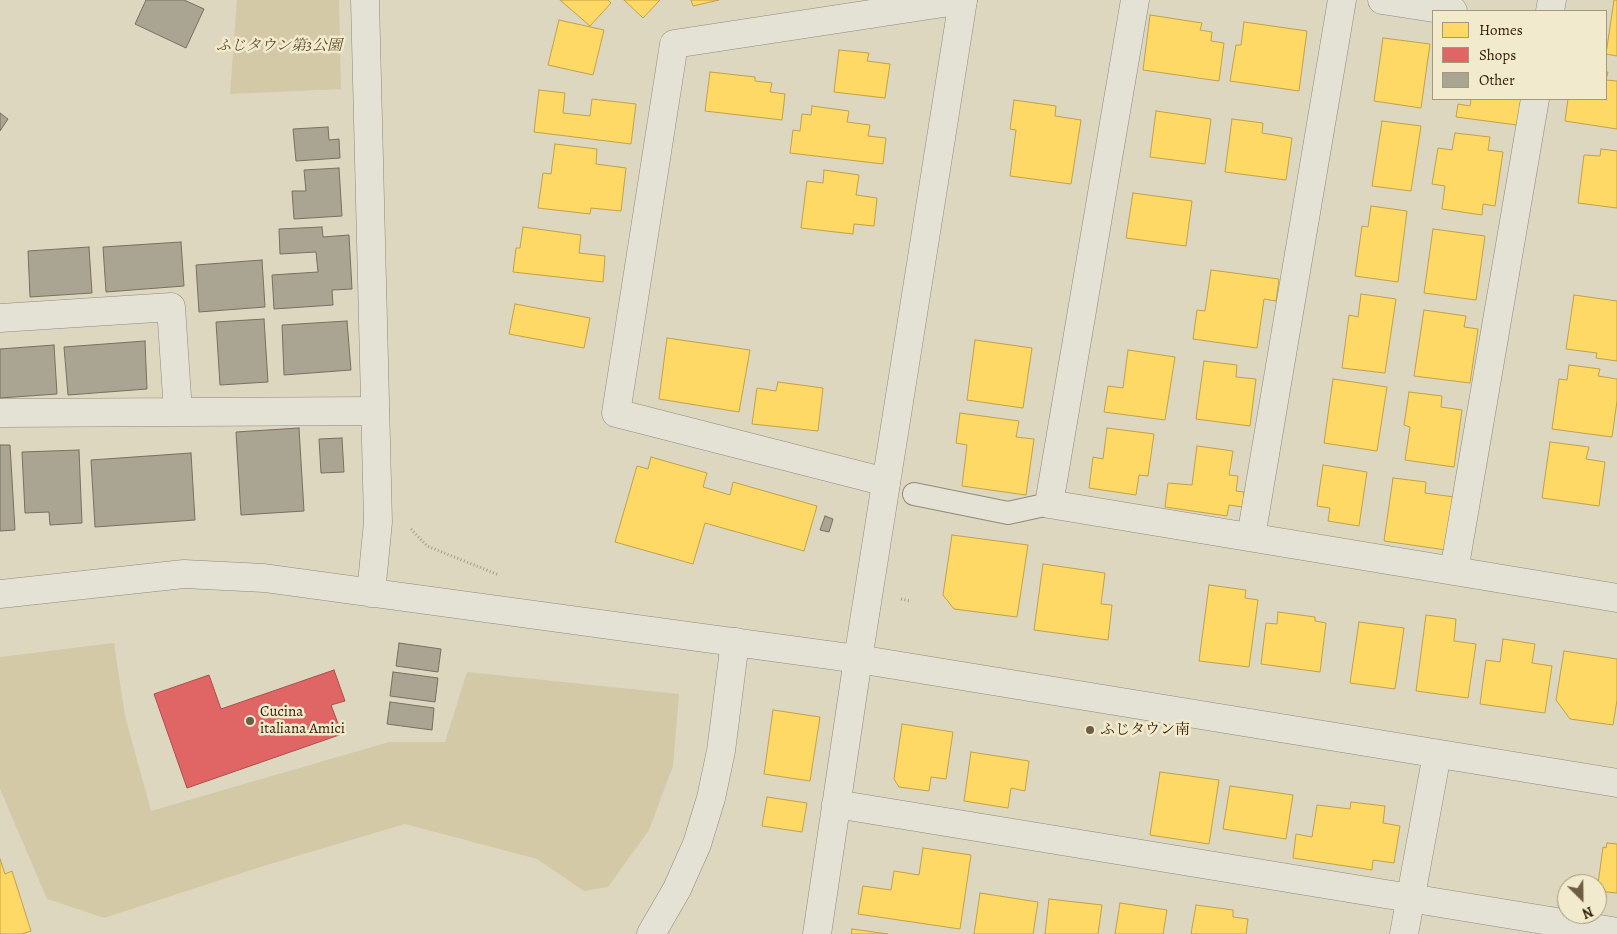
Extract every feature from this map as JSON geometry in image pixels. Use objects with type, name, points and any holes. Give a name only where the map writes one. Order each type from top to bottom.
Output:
[{"type":"street","points":[[365,0],[378,522],[371,593]]},
{"type":"street","points":[[817,934],[858,659],[963,0],[674,44],[616,413],[886,482]]},
{"type":"street","points":[[1049,504],[1135,0]]},
{"type":"street","points":[[1251,537],[1342,0]]},
{"type":"street","points":[[1382,0],[1447,10]]},
{"type":"street","points":[[1454,571],[1535,100]]},
{"type":"street","points":[[0,318],[171,307],[178,412]]},
{"type":"street","points":[[0,413],[375,411]]},
{"type":"street","points":[[914,494],[1008,513],[1049,504],[1617,598]]},
{"type":"street","points":[[0,594],[184,574],[264,578],[858,659],[1617,783]]},
{"type":"street","points":[[651,934],[677,889],[697,844],[711,798],[720,751],[735,642]]},
{"type":"street","points":[[1404,934],[1437,754]]},
{"type":"street","points":[[836,804],[1617,932]]},
{"type":"path","points":[[410,528],[427,546],[502,576]]},
{"type":"path","points":[[898,599],[910,601]]},
{"type":"green space","name":"ふじタウン第3公園","points":[[237,0],[339,0],[341,89],[230,94]]},
{"type":"green space","points":[[114,643],[125,716],[151,811],[389,742],[445,742],[467,672],[679,694],[673,766],[649,830],[608,887],[584,891],[537,859],[405,824],[260,867],[104,918],[47,899],[0,789],[0,657]]},
{"type":"building: Homes","points":[[560,0],[608,0],[611,3],[590,26]]},
{"type":"building: Homes","points":[[624,0],[660,0],[643,18]]},
{"type":"building: Homes","points":[[691,0],[719,0],[693,6]]},
{"type":"building: Homes","points":[[1614,0],[1617,0],[1617,56],[1607,54]]},
{"type":"building: Homes","points":[[1150,15],[1202,23],[1200,30],[1212,32],[1211,41],[1224,43],[1219,81],[1143,70]]},
{"type":"building: Homes","points":[[559,20],[604,30],[593,75],[548,65]]},
{"type":"building: Homes","points":[[1244,22],[1307,31],[1299,91],[1230,81],[1236,45],[1241,45]]},
{"type":"building: Homes","points":[[1383,38],[1430,44],[1421,108],[1374,101]]},
{"type":"building: Homes","points":[[839,50],[869,53],[867,61],[890,64],[885,98],[834,92]]},
{"type":"building: Homes","points":[[710,72],[755,77],[755,81],[772,83],[770,92],[785,94],[782,120],[705,111]]},
{"type":"building: Homes","points":[[1607,80],[1617,81],[1617,129],[1565,121],[1568,100],[1607,100]]},
{"type":"building: Homes","points":[[539,90],[565,93],[563,113],[590,116],[592,99],[636,104],[631,144],[534,132]]},
{"type":"building: Homes","points":[[1014,100],[1056,106],[1055,116],[1081,120],[1071,184],[1010,176],[1016,130],[1010,129]]},
{"type":"building: Homes","points":[[1471,100],[1521,100],[1517,125],[1456,117],[1458,104],[1470,106]]},
{"type":"building: Homes","points":[[812,106],[849,111],[847,122],[870,125],[868,136],[886,138],[883,164],[790,153],[793,130],[800,131],[802,114],[811,115]]},
{"type":"building: Homes","points":[[1156,111],[1211,119],[1205,164],[1150,157]]},
{"type":"building: Homes","points":[[1232,119],[1263,123],[1262,133],[1292,138],[1286,180],[1225,172]]},
{"type":"building: Homes","points":[[1382,121],[1421,126],[1411,191],[1372,186]]},
{"type":"building: Homes","points":[[1455,133],[1490,137],[1488,150],[1503,152],[1495,206],[1483,204],[1482,215],[1442,209],[1445,186],[1432,184],[1438,148],[1452,150]]},
{"type":"building: Homes","points":[[555,144],[597,149],[596,164],[626,168],[621,211],[591,208],[590,214],[538,208],[543,173],[551,174]]},
{"type":"building: Homes","points":[[1601,149],[1617,151],[1617,208],[1578,203],[1584,155],[1600,156]]},
{"type":"building: Homes","points":[[824,170],[859,175],[856,195],[877,198],[874,226],[854,224],[853,234],[801,228],[807,181],[823,183]]},
{"type":"building: Homes","points":[[1133,193],[1192,201],[1186,246],[1126,238]]},
{"type":"building: Homes","points":[[1371,206],[1407,211],[1398,282],[1355,276],[1362,226],[1368,227]]},
{"type":"building: Homes","points":[[523,227],[581,235],[579,253],[605,256],[603,282],[513,272],[516,248],[520,248]]},
{"type":"building: Homes","points":[[1433,229],[1485,236],[1476,300],[1424,293]]},
{"type":"building: Homes","points":[[1211,270],[1279,279],[1276,301],[1264,299],[1257,348],[1193,339],[1197,310],[1205,311]]},
{"type":"building: Homes","points":[[1361,294],[1396,299],[1385,373],[1342,368],[1349,315],[1358,317]]},
{"type":"building: Homes","points":[[1574,295],[1617,301],[1617,361],[1596,358],[1597,353],[1566,349]]},
{"type":"building: Homes","points":[[515,304],[590,318],[584,348],[509,334]]},
{"type":"building: Homes","points":[[1424,310],[1466,316],[1464,327],[1478,329],[1470,383],[1414,376]]},
{"type":"building: Homes","points":[[667,338],[750,350],[739,412],[659,399]]},
{"type":"building: Homes","points":[[975,340],[1032,348],[1023,408],[967,400]]},
{"type":"building: Homes","points":[[1128,350],[1175,357],[1165,420],[1104,412],[1108,386],[1123,388]]},
{"type":"building: Homes","points":[[1204,361],[1237,365],[1236,377],[1256,379],[1250,426],[1196,419]]},
{"type":"building: Homes","points":[[1569,365],[1600,369],[1598,376],[1617,379],[1617,401],[1612,437],[1552,429],[1559,379],[1567,380]]},
{"type":"building: Homes","points":[[1333,379],[1387,387],[1377,451],[1324,443]]},
{"type":"building: Homes","points":[[778,382],[823,388],[818,431],[752,424],[757,388],[776,391]]},
{"type":"building: Homes","points":[[1409,392],[1442,396],[1441,407],[1462,410],[1454,467],[1405,460],[1410,427],[1404,425]]},
{"type":"building: Homes","points":[[960,413],[1019,421],[1016,437],[1034,439],[1026,495],[962,486],[967,445],[956,443]]},
{"type":"building: Homes","points":[[1107,428],[1154,434],[1148,476],[1139,475],[1136,495],[1089,488],[1093,457],[1103,459]]},
{"type":"building: Homes","points":[[1550,442],[1589,447],[1586,459],[1605,462],[1599,506],[1542,498]]},
{"type":"building: Homes","points":[[1197,446],[1233,451],[1229,475],[1238,476],[1236,491],[1244,492],[1243,507],[1229,505],[1227,516],[1165,507],[1168,483],[1192,485]]},
{"type":"building: Homes","points":[[651,457],[707,473],[703,487],[730,495],[733,482],[817,506],[804,551],[705,523],[693,564],[615,542],[637,466],[648,469]]},
{"type":"building: Homes","points":[[1323,465],[1367,472],[1359,526],[1328,521],[1330,508],[1317,506]]},
{"type":"building: Homes","points":[[1393,478],[1426,482],[1425,493],[1454,497],[1446,550],[1384,541]]},
{"type":"building: Homes","points":[[952,535],[1028,545],[1017,617],[954,609],[943,595]]},
{"type":"building: Homes","points":[[1043,564],[1105,573],[1101,604],[1112,605],[1108,640],[1034,630]]},
{"type":"building: Homes","points":[[1209,585],[1246,590],[1245,598],[1258,600],[1249,667],[1199,661]]},
{"type":"building: Homes","points":[[1278,612],[1315,617],[1315,621],[1326,623],[1320,672],[1261,664],[1266,623],[1277,624]]},
{"type":"building: Homes","points":[[1426,615],[1456,619],[1454,641],[1476,644],[1468,698],[1416,691]]},
{"type":"building: Homes","points":[[1359,622],[1404,628],[1395,689],[1350,683]]},
{"type":"building: Homes","points":[[1503,639],[1535,644],[1532,663],[1552,666],[1545,713],[1480,704],[1486,660],[1500,662]]},
{"type":"building: Homes","points":[[1564,651],[1617,659],[1617,700],[1613,725],[1570,719],[1556,700]]},
{"type":"building: Homes","points":[[773,710],[820,717],[810,781],[764,774]]},
{"type":"building: Homes","points":[[902,724],[953,732],[946,779],[931,777],[929,791],[899,787],[894,779]]},
{"type":"building: Homes","points":[[971,752],[1029,761],[1025,791],[1011,788],[1008,808],[964,801]]},
{"type":"building: Homes","points":[[1160,772],[1219,780],[1209,844],[1150,835]]},
{"type":"building: Homes","points":[[1230,786],[1293,795],[1286,839],[1223,829]]},
{"type":"building: Homes","points":[[767,797],[807,803],[802,832],[762,826]]},
{"type":"building: Homes","points":[[1351,802],[1385,806],[1383,823],[1400,826],[1394,863],[1373,860],[1372,870],[1293,858],[1296,834],[1312,837],[1317,805],[1350,809]]},
{"type":"building: Homes","points":[[1607,843],[1617,844],[1617,893],[1607,892],[1607,874],[1599,874],[1603,847],[1606,848]]},
{"type":"building: Homes","points":[[923,848],[971,855],[960,929],[858,914],[863,886],[891,890],[894,871],[919,875]]},
{"type":"building: Homes","points":[[0,859],[5,874],[12,871],[31,931],[22,934],[0,934]]},
{"type":"building: Homes","points":[[980,893],[1038,902],[1033,934],[974,934]]},
{"type":"building: Homes","points":[[1049,899],[1102,905],[1098,934],[1045,934]]},
{"type":"building: Homes","points":[[1120,903],[1167,910],[1163,934],[1115,934]]},
{"type":"building: Homes","points":[[1196,905],[1233,910],[1233,917],[1248,919],[1246,934],[1191,934]]},
{"type":"building: Homes","points":[[852,929],[888,934],[851,934]]},
{"type":"building: Shops","name":"Cucina italiana Amici","points":[[334,670],[345,701],[331,705],[342,734],[187,788],[154,694],[209,675],[221,709]]},
{"type":"building: Other","points":[[146,0],[184,0],[204,9],[186,48],[135,24]]},
{"type":"building: Other","points":[[0,113],[8,119],[0,131]]},
{"type":"building: Other","points":[[328,127],[329,140],[339,139],[340,158],[296,161],[293,129]]},
{"type":"building: Other","points":[[339,168],[342,216],[294,219],[292,191],[306,191],[304,170]]},
{"type":"building: Other","points":[[322,227],[323,237],[349,235],[352,289],[332,290],[333,305],[274,309],[272,275],[318,272],[316,252],[280,254],[279,229]]},
{"type":"building: Other","points":[[181,242],[184,286],[106,292],[103,247]]},
{"type":"building: Other","points":[[89,247],[92,293],[30,297],[28,251]]},
{"type":"building: Other","points":[[262,260],[265,307],[199,312],[196,265]]},
{"type":"building: Other","points":[[264,319],[268,382],[220,385],[216,322]]},
{"type":"building: Other","points":[[347,321],[351,370],[284,375],[282,325]]},
{"type":"building: Other","points":[[145,341],[147,389],[68,395],[64,347]]},
{"type":"building: Other","points":[[54,345],[57,394],[0,398],[0,349]]},
{"type":"building: Other","points":[[299,428],[304,511],[241,515],[236,432]]},
{"type":"building: Other","points":[[342,438],[344,472],[321,473],[319,439]]},
{"type":"building: Other","points":[[0,445],[10,445],[15,530],[0,531]]},
{"type":"building: Other","points":[[79,450],[82,523],[50,525],[49,512],[25,513],[22,452]]},
{"type":"building: Other","points":[[191,453],[195,520],[95,527],[91,460]]},
{"type":"building: Other","points":[[825,516],[833,519],[829,532],[820,530]]},
{"type":"building: Other","points":[[399,643],[441,649],[438,672],[396,666]]},
{"type":"building: Other","points":[[393,672],[438,678],[435,702],[390,696]]},
{"type":"building: Other","points":[[390,702],[434,708],[432,730],[387,724]]},
{"type":"place","name":"Cucina italiana Amici","points":[[250,721]]},
{"type":"place","name":"ふじタウン南","points":[[1090,730]]}]
